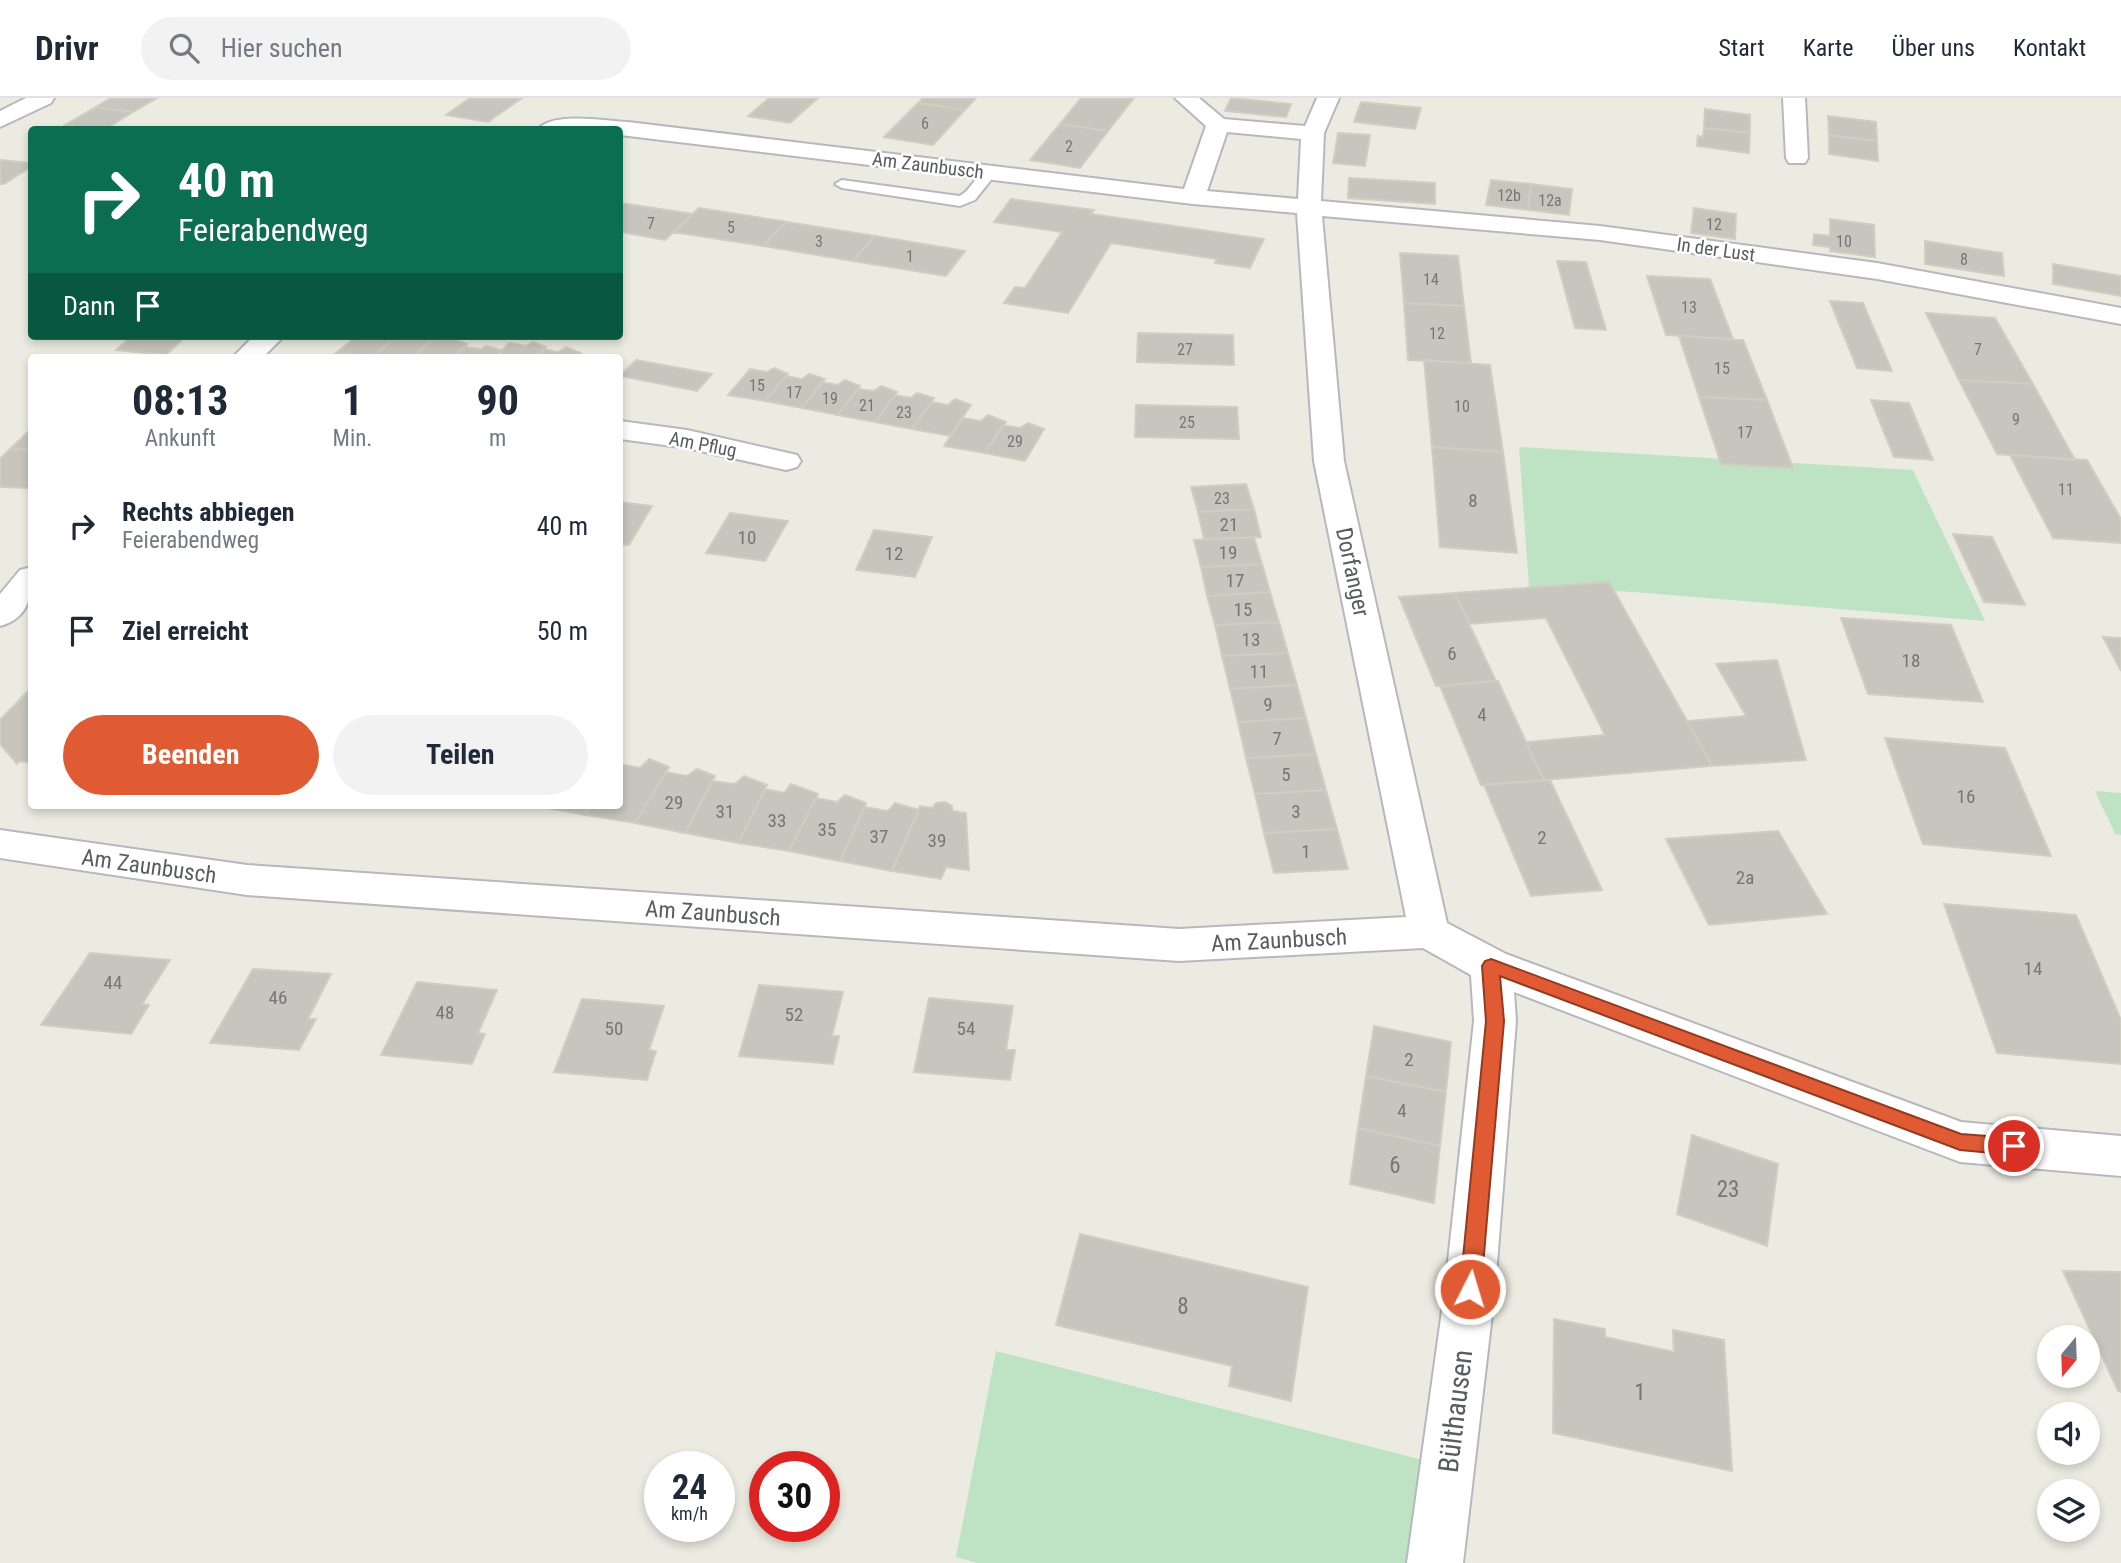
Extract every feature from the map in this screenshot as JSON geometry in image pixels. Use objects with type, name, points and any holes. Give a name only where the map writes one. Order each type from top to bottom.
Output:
[{"type":"street","points":[[0,120],[43,98]]},
{"type":"street","points":[[1186,98],[1218,125],[1313,133],[1328,98]]},
{"type":"street","points":[[1794,98],[1797,158]]},
{"type":"street","points":[[1193,197],[1218,125]]},
{"type":"street","name":"Am Zaunbusch","points":[[558,126],[577,126]]},
{"type":"street","name":"Am Zaunbusch","points":[[623,129],[1193,197],[1309,208]]},
{"type":"street","name":"Dorfanger","points":[[1313,133],[1309,208],[1329,461],[1429,932]]},
{"type":"street","name":"In der Lust","points":[[1309,208],[1600,233],[1877,271],[2121,316]]},
{"type":"street","points":[[250,354],[266,340]]},
{"type":"street","name":"Am Pflug","points":[[623,430],[687,439],[786,461]]},
{"type":"street","points":[[0,615],[28,582]]},
{"type":"street","name":"Am Zaunbusch","points":[[0,844],[247,880],[1179,946],[1429,932]]},
{"type":"street","points":[[1429,932],[1491,966],[1960,1142],[2121,1156]]},
{"type":"street","name":"Bülthausen","points":[[1435,1563],[1470,1289],[1487,1115],[1495,1021],[1491,966]]},
{"type":"lane","points":[[842,184],[960,201],[970,197],[989,173]]},
{"type":"green space","points":[[1519,447],[1913,470],[1985,621],[1633,592],[1529,587]]},
{"type":"green space","points":[[2095,791],[2121,793],[2121,835],[2115,834]]},
{"type":"green space","points":[[996,1351],[1423,1460],[1406,1563],[977,1563],[956,1557]]},
{"type":"building","points":[[111,98],[157,98],[133,112],[96,107]]},
{"type":"building","points":[[470,98],[522,98],[488,122],[446,115]]},
{"type":"building","points":[[769,98],[818,98],[790,123],[748,116]]},
{"type":"building","points":[[923,98],[976,98],[965,110],[918,103]]},
{"type":"building","points":[[1081,98],[1134,98],[1108,131],[1060,124]]},
{"type":"building","points":[[1231,98],[1291,104],[1286,117],[1225,111]]},
{"type":"building","points":[[1361,102],[1421,108],[1415,129],[1354,122]]},
{"type":"building","points":[[918,103],[965,110],[933,145],[884,137]]},
{"type":"building","points":[[96,107],[133,112],[110,126],[65,125]]},
{"type":"building","points":[[1705,109],[1750,115],[1750,133],[1704,128]]},
{"type":"building","points":[[1828,116],[1876,122],[1877,141],[1829,135]]},
{"type":"building","points":[[1060,124],[1108,131],[1080,168],[1030,160]]},
{"type":"building","points":[[1704,128],[1750,133],[1749,153],[1697,146],[1698,136],[1703,137]]},
{"type":"building","points":[[1338,133],[1370,135],[1365,166],[1333,163]]},
{"type":"building","points":[[1829,135],[1877,141],[1878,161],[1829,154]]},
{"type":"building","points":[[0,160],[28,163],[28,169],[0,184]]},
{"type":"building","points":[[1349,178],[1435,183],[1435,204],[1348,198]]},
{"type":"building","points":[[1491,180],[1531,184],[1528,210],[1486,205]]},
{"type":"building","points":[[1531,184],[1572,189],[1569,215],[1528,210]]},
{"type":"building","points":[[1011,199],[1094,210],[1091,214],[1264,239],[1250,268],[1215,263],[1217,259],[1111,243],[1068,313],[1004,303],[1015,287],[1025,288],[1062,232],[994,222]]},
{"type":"building","points":[[623,203],[693,214],[665,240],[623,233]]},
{"type":"building","points":[[699,208],[787,222],[763,246],[674,232]]},
{"type":"building","points":[[1694,208],[1736,214],[1735,239],[1691,233]]},
{"type":"building","points":[[1830,219],[1874,225],[1875,257],[1830,251],[1830,247],[1813,245],[1814,234],[1830,236]]},
{"type":"building","points":[[787,222],[875,236],[853,261],[763,246]]},
{"type":"building","points":[[875,236],[965,251],[946,276],[853,261]]},
{"type":"building","points":[[1925,241],[2002,253],[2004,276],[1925,264]]},
{"type":"building","points":[[1400,253],[1458,256],[1464,306],[1404,303]]},
{"type":"building","points":[[1557,261],[1586,262],[1606,330],[1575,328]]},
{"type":"building","points":[[2053,264],[2121,276],[2121,296],[2053,284]]},
{"type":"building","points":[[1647,276],[1710,279],[1733,339],[1666,335]]},
{"type":"building","points":[[1830,301],[1863,303],[1892,371],[1857,368]]},
{"type":"building","points":[[1404,303],[1464,306],[1471,363],[1408,360]]},
{"type":"building","points":[[1926,313],[1995,318],[2033,384],[1959,380]]},
{"type":"building","points":[[1138,333],[1233,335],[1234,365],[1137,362]]},
{"type":"building","points":[[1679,336],[1743,340],[1767,400],[1699,397]]},
{"type":"building","points":[[127,340],[182,340],[167,354],[116,350]]},
{"type":"building","points":[[352,340],[392,340],[376,354],[336,353]]},
{"type":"building","points":[[392,340],[432,340],[416,354],[376,354]]},
{"type":"building","points":[[432,340],[457,340],[467,344],[456,354],[416,354]]},
{"type":"building","points":[[533,342],[546,347],[538,354],[498,354],[509,343],[526,346]]},
{"type":"building","points":[[486,346],[502,350],[498,354],[457,354],[465,347],[481,349]]},
{"type":"building","points":[[566,347],[581,353],[538,354],[544,349],[558,352]]},
{"type":"building","points":[[636,360],[712,374],[697,391],[623,377],[623,373]]},
{"type":"building","points":[[1424,360],[1490,365],[1503,452],[1432,447]]},
{"type":"building","points":[[774,368],[788,374],[765,401],[728,395],[750,369],[767,372]]},
{"type":"building","points":[[809,374],[825,379],[802,408],[765,401],[786,376],[802,379]]},
{"type":"building","points":[[845,380],[860,386],[838,415],[802,408],[822,382],[838,385]]},
{"type":"building","points":[[1959,380],[2033,384],[2075,460],[1997,454]]},
{"type":"building","points":[[881,386],[897,392],[875,422],[838,415],[858,389],[874,391]]},
{"type":"building","points":[[917,393],[934,398],[912,429],[875,422],[895,395],[911,398]]},
{"type":"building","points":[[1699,397],[1767,400],[1793,468],[1721,464]]},
{"type":"building","points":[[955,399],[971,405],[950,436],[912,429],[932,402],[948,405]]},
{"type":"building","points":[[1871,400],[1909,403],[1933,460],[1894,457]]},
{"type":"building","points":[[1136,405],[1237,407],[1239,439],[1135,437]]},
{"type":"building","points":[[988,415],[1006,422],[985,453],[944,446],[963,418],[981,421]]},
{"type":"building","points":[[1028,423],[1044,429],[1025,461],[985,453],[1003,425],[1020,428]]},
{"type":"building","points":[[28,432],[28,450],[10,449]]},
{"type":"building","points":[[1432,447],[1503,452],[1517,553],[1440,547]]},
{"type":"building","points":[[10,449],[28,450],[28,488],[0,487],[0,459]]},
{"type":"building","points":[[2010,455],[2087,460],[2121,519],[2121,543],[2053,538]]},
{"type":"building","points":[[1246,484],[1254,509],[1198,512],[1191,487]]},
{"type":"building","points":[[623,502],[652,506],[629,545],[623,544]]},
{"type":"building","points":[[1254,509],[1261,537],[1204,539],[1198,512]]},
{"type":"building","points":[[730,513],[788,521],[765,561],[706,553]]},
{"type":"building","points":[[874,530],[932,537],[915,577],[856,570]]},
{"type":"building","points":[[1953,534],[1992,537],[2025,605],[1984,602]]},
{"type":"building","points":[[1254,537],[1262,564],[1201,567],[1194,540]]},
{"type":"building","points":[[1262,564],[1270,592],[1207,596],[1201,567]]},
{"type":"building","points":[[1609,582],[1712,766],[1544,780],[1526,742],[1605,735],[1546,618],[1469,624],[1455,593]]},
{"type":"building","points":[[1270,592],[1279,622],[1215,625],[1207,596]]},
{"type":"building","points":[[1455,593],[1496,681],[1436,686],[1399,597]]},
{"type":"building","points":[[1841,618],[1951,625],[1983,702],[1868,694]]},
{"type":"building","points":[[1279,622],[1288,653],[1222,656],[1215,625]]},
{"type":"building","points":[[2103,637],[2121,638],[2121,671]]},
{"type":"building","points":[[1288,653],[1297,685],[1230,689],[1222,656]]},
{"type":"building","points":[[1777,660],[1806,760],[1712,766],[1687,721],[1746,716],[1716,664]]},
{"type":"building","points":[[1498,681],[1544,780],[1481,785],[1440,686]]},
{"type":"building","points":[[1297,685],[1306,718],[1238,722],[1230,689]]},
{"type":"building","points":[[28,691],[28,762],[19,761],[17,764],[0,744],[0,720]]},
{"type":"building","points":[[1306,718],[1316,754],[1246,758],[1238,722]]},
{"type":"building","points":[[1885,738],[2005,748],[2051,856],[1923,844]]},
{"type":"building","points":[[1316,754],[1326,790],[1255,794],[1246,758]]},
{"type":"building","points":[[649,759],[669,767],[635,823],[585,815],[589,809],[623,809],[623,765],[640,768]]},
{"type":"building","points":[[697,769],[715,776],[685,833],[635,823],[666,772],[687,776]]},
{"type":"building","points":[[744,776],[767,785],[738,843],[685,833],[713,781],[735,784]]},
{"type":"building","points":[[1550,780],[1602,890],[1531,896],[1484,785]]},
{"type":"building","points":[[791,784],[818,794],[789,851],[738,843],[765,789],[784,793]]},
{"type":"building","points":[[1326,790],[1337,829],[1264,833],[1255,794]]},
{"type":"building","points":[[845,795],[866,803],[840,861],[789,851],[816,798],[837,802]]},
{"type":"building","points":[[945,802],[952,806],[952,811],[966,813],[969,870],[946,867],[941,879],[892,871],[920,806],[932,808],[936,803]]},
{"type":"building","points":[[895,803],[919,810],[892,871],[840,861],[865,807],[888,811]]},
{"type":"building","points":[[552,809],[589,809],[585,815]]},
{"type":"building","points":[[1337,829],[1348,869],[1274,873],[1264,833]]},
{"type":"building","points":[[1778,831],[1827,914],[1709,925],[1666,839]]},
{"type":"building","points":[[1944,904],[2076,915],[2121,1020],[2121,1064],[1997,1053]]},
{"type":"building","points":[[90,953],[170,960],[142,1004],[149,1005],[131,1034],[41,1025]]},
{"type":"building","points":[[253,969],[331,974],[308,1019],[316,1019],[299,1050],[210,1043]]},
{"type":"building","points":[[417,982],[497,990],[478,1033],[485,1034],[472,1064],[381,1055]]},
{"type":"building","points":[[759,985],[843,992],[832,1036],[839,1036],[833,1064],[739,1056]]},
{"type":"building","points":[[929,998],[1013,1006],[1006,1050],[1015,1050],[1010,1080],[914,1072]]},
{"type":"building","points":[[582,999],[664,1006],[649,1050],[656,1051],[647,1080],[554,1072]]},
{"type":"building","points":[[1374,1026],[1451,1042],[1446,1092],[1366,1076]]},
{"type":"building","points":[[1366,1076],[1446,1092],[1440,1146],[1358,1128]]},
{"type":"building","points":[[1358,1128],[1440,1146],[1434,1203],[1350,1184]]},
{"type":"building","points":[[1692,1135],[1778,1164],[1767,1246],[1677,1214]]},
{"type":"building","points":[[1080,1234],[1308,1287],[1291,1401],[1229,1386],[1232,1366],[1056,1325]]},
{"type":"building","points":[[2063,1271],[2121,1272],[2121,1392],[2118,1391],[2100,1352],[2100,1325],[2088,1325]]},
{"type":"building","points":[[1554,1319],[1605,1329],[1605,1337],[1674,1352],[1673,1330],[1724,1340],[1732,1471],[1553,1433]]},
{"type":"route","points":[[1470,1289],[1495,1021],[1491,966],[1960,1142],[2014,1146]]}]
